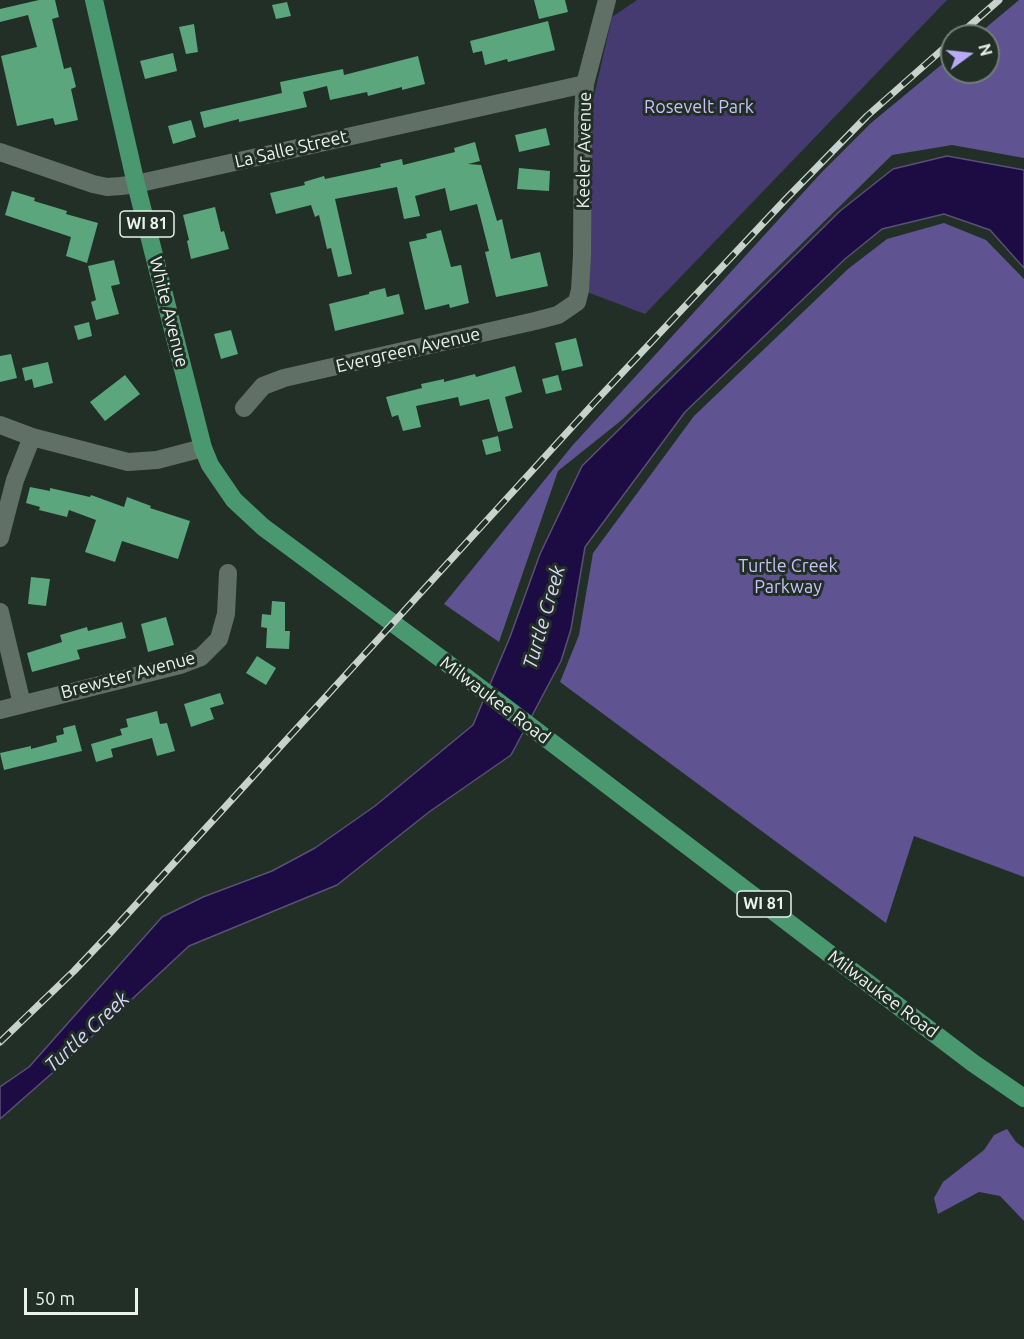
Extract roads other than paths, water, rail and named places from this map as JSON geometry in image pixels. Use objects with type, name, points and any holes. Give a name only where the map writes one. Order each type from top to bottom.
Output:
[{"type":"main road","name":"White Avenue","points":[[93,0],[136,184],[203,448]]},
{"type":"main road","name":"Milwaukee Road","points":[[203,448],[220,480],[234,500],[248,514],[973,1063],[1024,1098]]},
{"type":"main road","name":"Milwaukee Road","points":[[973,1063],[1024,1111]]},
{"type":"street","name":"Keeler Avenue","points":[[577,302],[582,264],[585,84],[607,0]]},
{"type":"street","name":"La Salle Street","points":[[0,152],[93,184],[107,187],[136,184],[585,84]]},
{"type":"street","name":"Evergreen Avenue","points":[[244,408],[263,386],[284,378],[535,321],[558,315],[577,302]]},
{"type":"street","points":[[0,425],[32,437],[128,462],[157,460],[203,448]]},
{"type":"street","points":[[0,538],[15,480],[32,437]]},
{"type":"street","name":"Brewster Avenue","points":[[0,710],[180,665],[201,657],[219,639],[226,614],[228,573]]},
{"type":"street","points":[[0,612],[22,704]]},
{"type":"water","name":"Turtle Creek","points":[[947,156],[1024,170],[1024,268],[990,230],[944,214],[882,229],[845,259],[685,412],[585,547],[571,629],[561,661],[511,755],[429,812],[337,885],[189,946],[0,1119],[0,1087],[29,1067],[162,917],[203,897],[272,871],[315,848],[375,806],[473,725],[510,637],[540,554],[582,466],[840,211],[893,169]]},
{"type":"railway","points":[[972,24],[999,0]]},
{"type":"railway","points":[[0,1042],[111,932],[593,404],[784,201],[867,116],[940,52]]},
{"type":"park label","name":"Rosevelt Park","points":[[699,107]]},
{"type":"park label","name":"Turtle Creek Parkway","points":[[788,576]]}]
